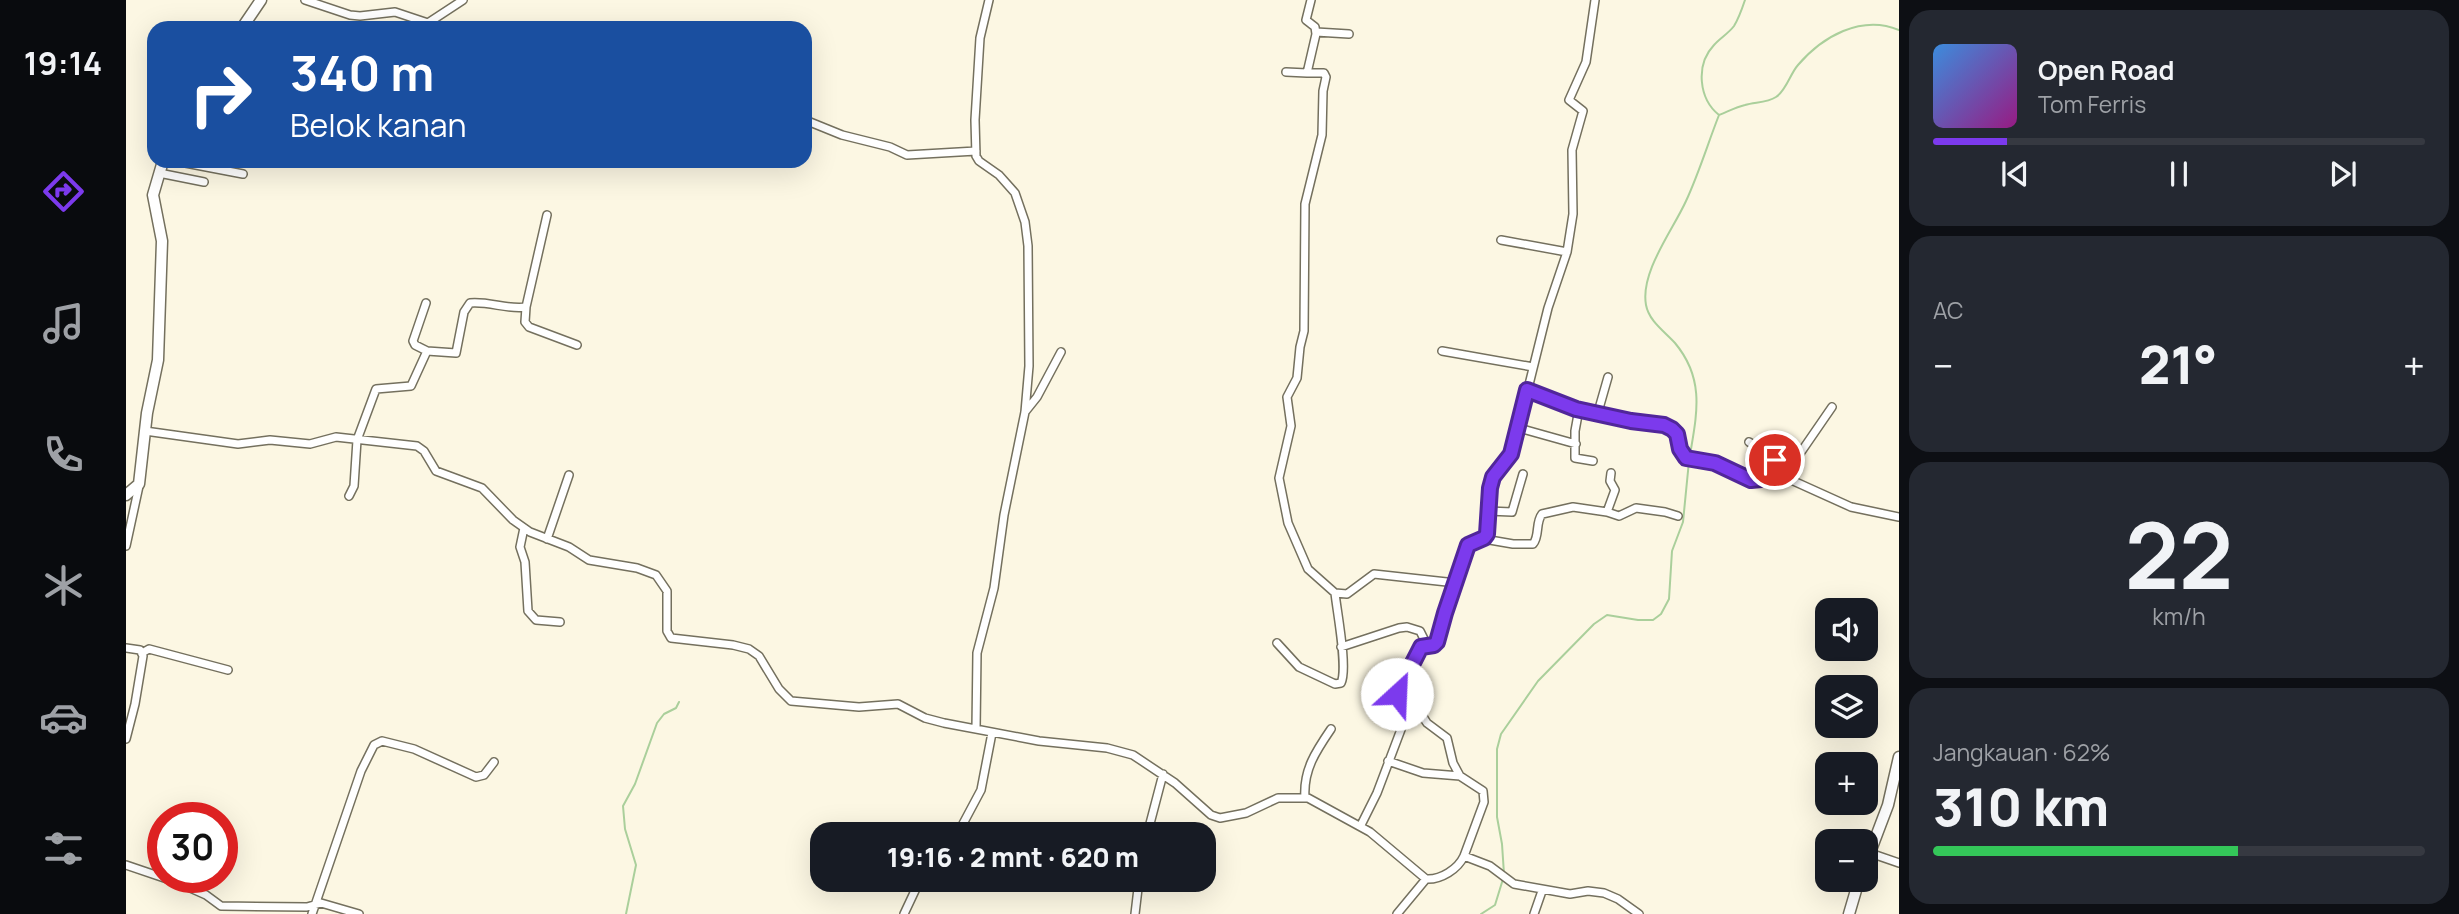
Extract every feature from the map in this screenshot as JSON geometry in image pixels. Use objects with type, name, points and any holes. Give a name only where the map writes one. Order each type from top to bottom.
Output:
[{"type":"street","points":[[247,21],[261,0]]},
{"type":"street","points":[[305,0],[349,15],[395,12],[423,21]]},
{"type":"street","points":[[434,21],[463,0]]},
{"type":"street","points":[[976,729],[977,653],[994,588],[1004,515],[1025,412],[1030,348],[1025,222],[1015,193],[999,175],[979,161],[976,151],[980,37],[989,0]]},
{"type":"street","points":[[1307,73],[1316,32],[1315,27],[1306,20],[1311,0]]},
{"type":"street","points":[[1460,776],[1453,763],[1449,741],[1427,723],[1416,706],[1399,696],[1398,692],[1419,650],[1423,645],[1434,645],[1437,642],[1468,545],[1487,534],[1489,493],[1493,477],[1508,460],[1518,426],[1548,308],[1567,252],[1573,214],[1572,150],[1583,111],[1569,100],[1586,62],[1595,0]]},
{"type":"street","points":[[1316,32],[1349,34]]},
{"type":"street","points":[[1286,72],[1324,73],[1326,77],[1322,135],[1305,204],[1304,331],[1297,378],[1287,397],[1291,426],[1279,478],[1288,523],[1308,569],[1335,593],[1347,594],[1374,574],[1456,583]]},
{"type":"street","points":[[812,123],[842,135],[890,147],[907,155],[976,151]]},
{"type":"street","points":[[126,546],[139,484],[158,360],[162,241],[153,195],[161,168]]},
{"type":"street","points":[[212,168],[243,174]]},
{"type":"street","points":[[159,173],[204,182]]},
{"type":"street","points":[[547,215],[525,322],[529,327],[577,345]]},
{"type":"street","points":[[1501,240],[1567,252]]},
{"type":"street","points":[[426,303],[413,341],[415,345],[427,351],[455,353],[458,351],[464,312],[470,303],[526,307]]},
{"type":"street","points":[[349,496],[354,485],[357,440],[376,389],[411,386],[427,351]]},
{"type":"street","points":[[1442,351],[1533,366]]},
{"type":"street","points":[[1025,412],[1043,388],[1061,352]]},
{"type":"street","points":[[1598,412],[1608,377]]},
{"type":"street","points":[[1527,390],[1579,410],[1664,425],[1677,434],[1680,449],[1686,458],[1715,463],[1751,480],[1761,479],[1770,461],[1775,460]]},
{"type":"street","points":[[1832,407],[1787,472],[1787,477],[1857,508],[1899,517]]},
{"type":"street","points":[[1579,410],[1575,431],[1575,459],[1593,461]]},
{"type":"street","points":[[1518,426],[1576,444]]},
{"type":"street","points":[[145,431],[238,444],[270,440],[310,444],[336,437],[413,445],[421,448],[436,471],[482,488],[524,528],[569,547],[589,560],[637,568],[656,575],[664,585],[668,597],[667,631],[671,638],[724,643],[749,649],[759,656],[779,689],[791,701],[859,707],[898,704],[934,720],[992,733],[1125,752],[1140,757],[1205,810],[1220,818],[1246,813],[1278,798],[1305,797],[1361,825],[1426,879],[1435,879],[1462,862],[1485,795],[1480,787],[1460,776],[1423,773],[1388,761]]},
{"type":"street","points":[[1749,442],[1790,468]]},
{"type":"street","points":[[1607,512],[1615,490],[1611,481],[1612,473]]},
{"type":"street","points":[[1488,511],[1512,512],[1523,474]]},
{"type":"street","points":[[547,539],[569,475]]},
{"type":"street","points":[[126,495],[139,484]]},
{"type":"street","points":[[1484,538],[1513,544],[1533,544],[1536,540],[1538,520],[1542,514],[1573,507],[1619,516],[1636,508],[1678,516]]},
{"type":"street","points":[[524,528],[520,547],[525,562],[528,611],[536,620],[560,622]]},
{"type":"street","points":[[1278,643],[1299,667],[1337,685],[1341,683],[1344,678],[1335,593]]},
{"type":"street","points":[[1341,647],[1407,627],[1420,631],[1427,645]]},
{"type":"street","points":[[126,648],[142,653],[149,649],[228,670]]},
{"type":"street","points":[[126,739],[135,704],[142,653]]},
{"type":"street","points":[[1361,825],[1377,793],[1408,711],[1416,706]]},
{"type":"street","points":[[1305,797],[1308,769],[1331,729]]},
{"type":"street","points":[[964,822],[981,790],[992,733]]},
{"type":"street","points":[[313,910],[361,771],[374,745],[382,741],[414,749],[476,777],[484,775],[494,762]]},
{"type":"street","points":[[1878,832],[1888,805],[1899,757]]},
{"type":"street","points":[[1150,822],[1163,774]]},
{"type":"street","points":[[1464,856],[1490,866],[1514,884],[1570,894],[1588,891],[1604,893],[1639,914]]},
{"type":"street","points":[[1878,860],[1899,863]]},
{"type":"street","points":[[126,865],[179,883],[206,895],[221,906],[313,910],[321,903],[359,914]]},
{"type":"street","points":[[1397,914],[1426,879]]},
{"type":"street","points":[[1534,914],[1542,891]]},
{"type":"street","points":[[904,914],[914,892]]},
{"type":"street","points":[[1135,914],[1138,892]]},
{"type":"street","points":[[1849,914],[1855,892]]},
{"type":"waterway","points":[[1719,115],[1712,108],[1704,91],[1704,62],[1714,45],[1734,26],[1745,0]]},
{"type":"waterway","points":[[1690,455],[1696,411],[1695,383],[1685,356],[1650,316],[1645,292],[1659,251],[1691,190],[1719,115],[1776,97],[1783,91],[1795,69],[1830,37],[1843,31],[1871,25],[1899,30]]},
{"type":"waterway","points":[[1504,874],[1497,817],[1497,749],[1501,734],[1538,681],[1594,624],[1607,615],[1653,620],[1661,614],[1669,599],[1672,551],[1683,522],[1689,461]]},
{"type":"waterway","points":[[626,914],[636,865],[625,829],[623,806],[635,784],[657,723],[664,714],[676,708],[679,702]]},
{"type":"waterway","points":[[1481,914],[1495,905],[1503,879]]},
{"type":"route","points":[[1397,694],[1421,647],[1437,642],[1468,545],[1486,537],[1489,493],[1493,477],[1511,454],[1527,390],[1576,409],[1664,425],[1677,434],[1680,449],[1686,458],[1715,463],[1751,480],[1761,479],[1770,461],[1775,460]]}]
